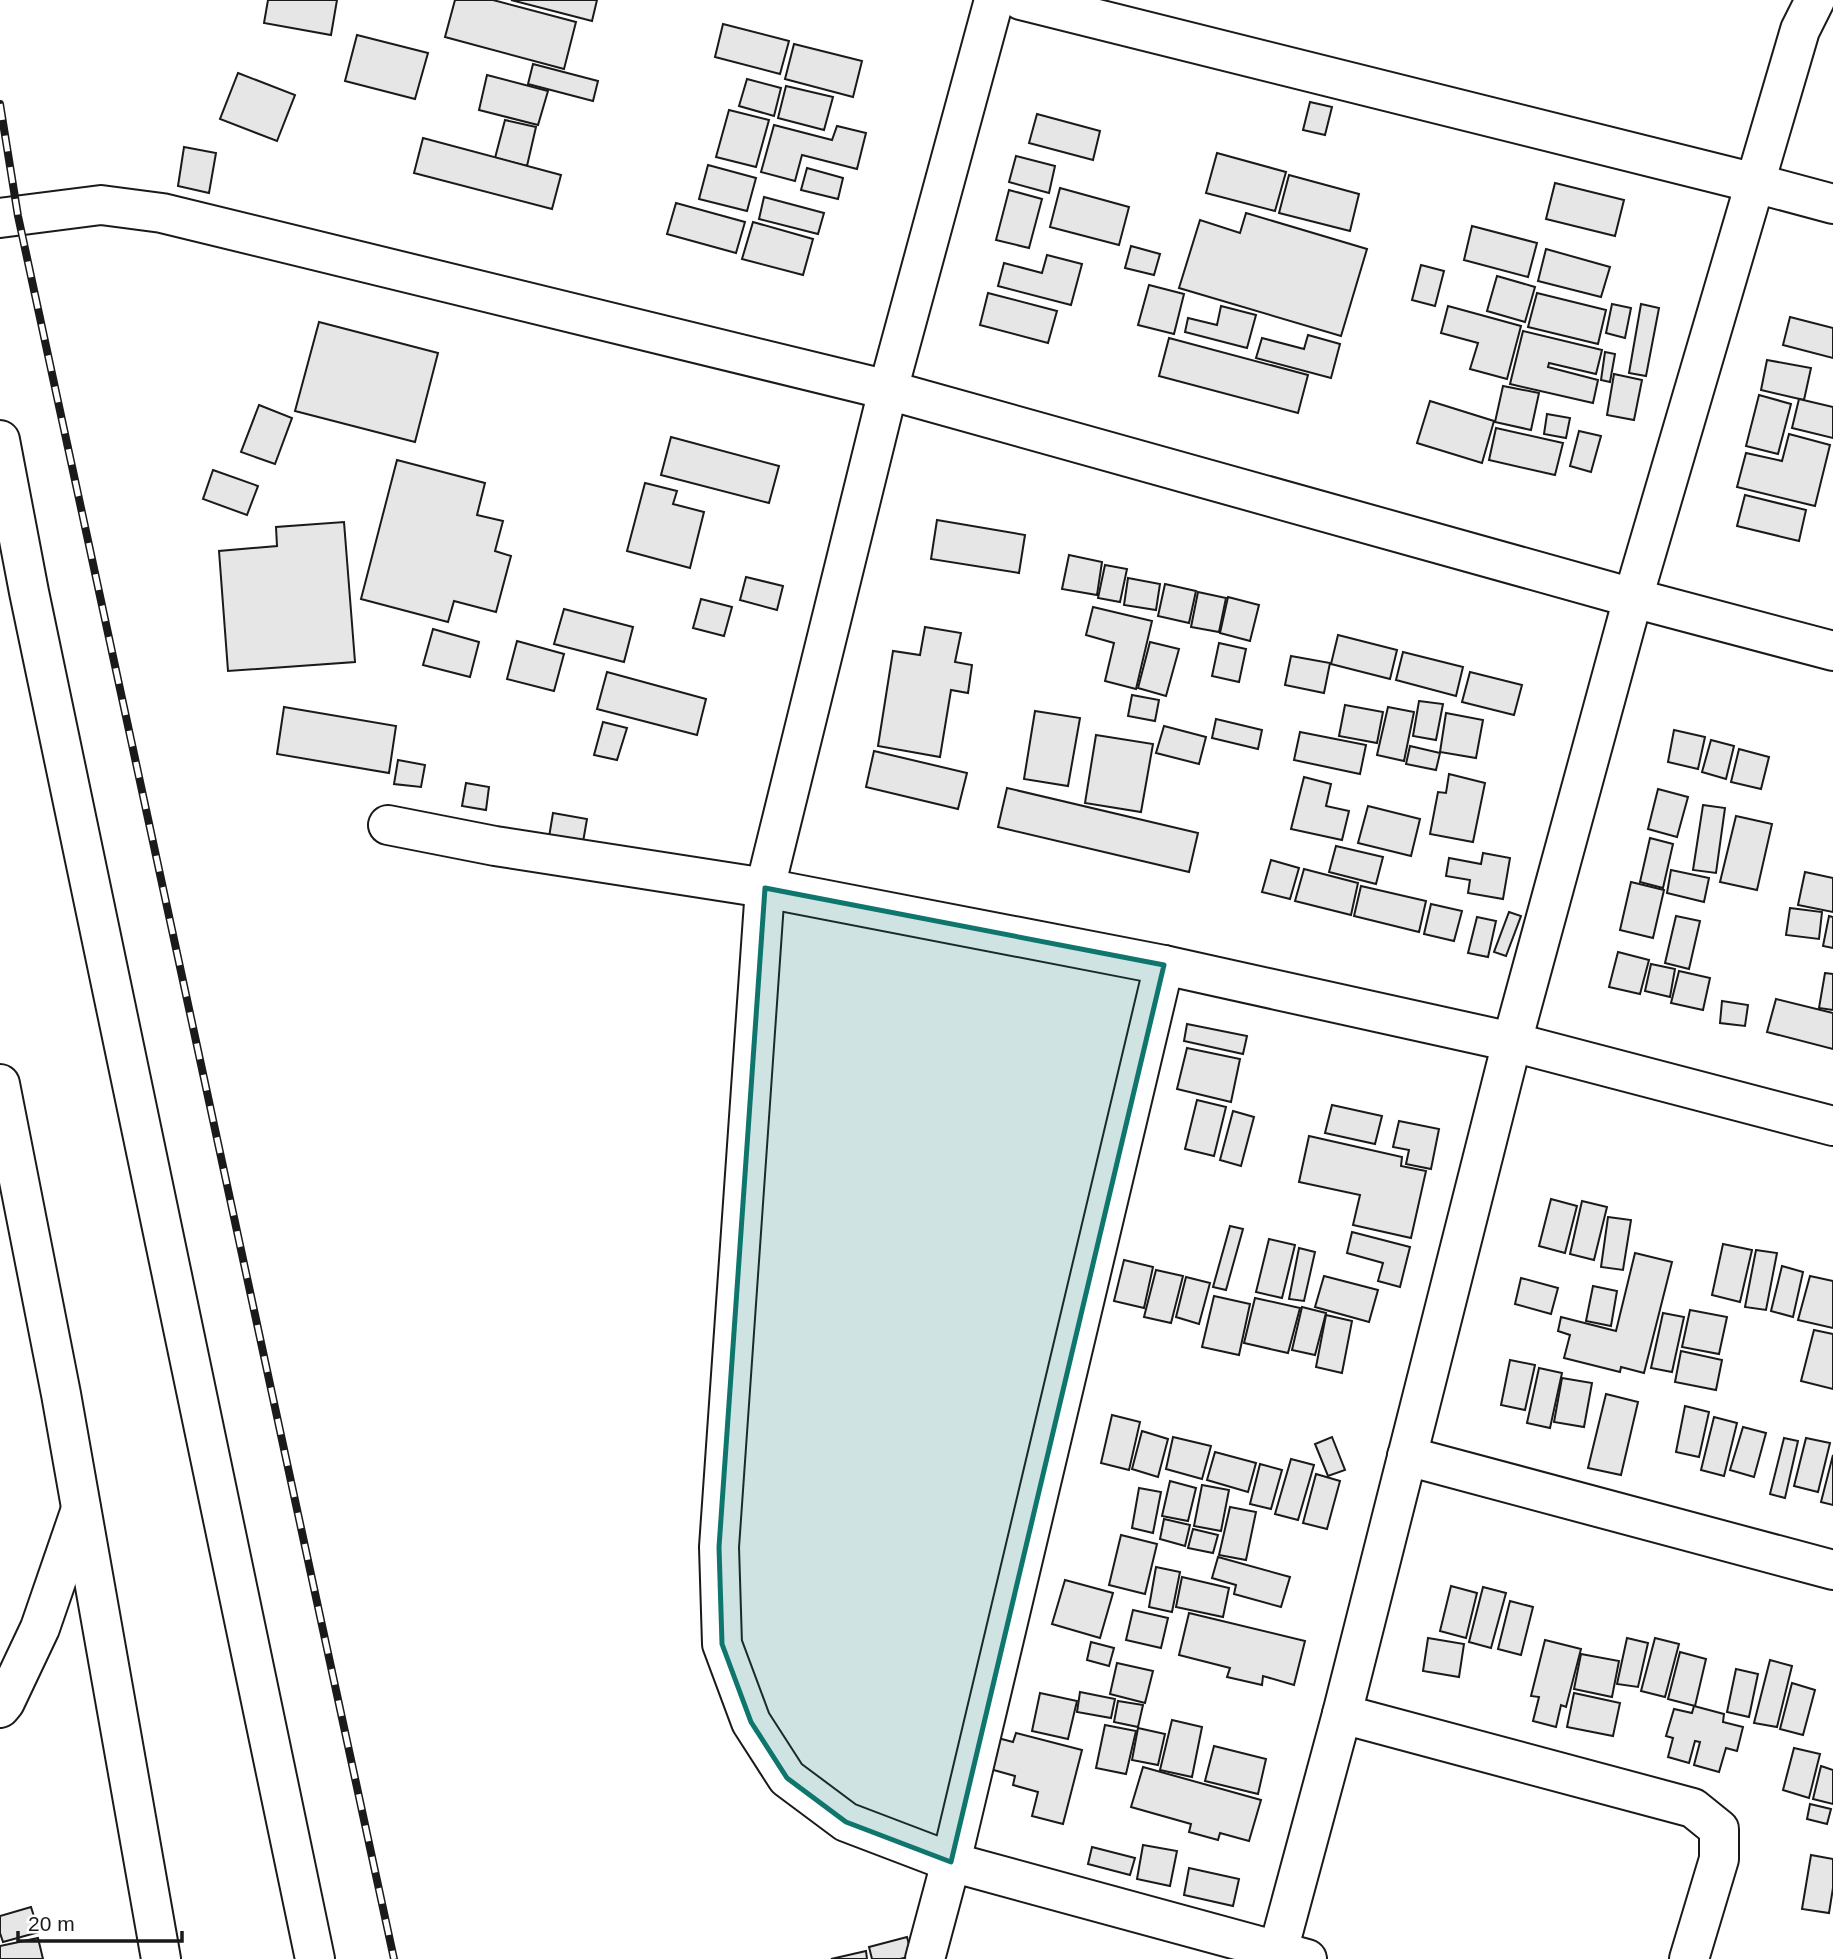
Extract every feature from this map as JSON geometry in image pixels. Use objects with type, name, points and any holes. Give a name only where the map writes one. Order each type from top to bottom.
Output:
[{"type":"street","points":[[994,0],[888,390],[765,888],[719,1547],[722,1644],[751,1722],[787,1778],[846,1822],[951,1862],[1293,1955],[1342,1714],[1512,1042],[1633,598],[1800,30],[1815,0]]},
{"type":"street","points":[[1021,0],[1833,204]]},
{"type":"street","points":[[0,218],[101,205],[162,213],[888,390],[1633,598],[1833,651]]},
{"type":"street","points":[[0,440],[29,592],[315,1959]]},
{"type":"street","points":[[388,825],[495,846],[765,888],[1164,965],[1512,1042],[1833,1126]]},
{"type":"street","points":[[925,1959],[951,1862],[1164,965]]},
{"type":"street","points":[[0,1084],[7,1155],[81,1507],[161,1959]]},
{"type":"street","points":[[1407,1456],[1833,1570]]},
{"type":"street","points":[[0,1708],[40,1628],[81,1507]]},
{"type":"street","points":[[1342,1714],[1693,1808],[1718,1829],[1718,1859],[1689,1959]]},
{"type":"highlighted area","points":[[765,888],[1164,965],[951,1862],[846,1822],[787,1778],[751,1722],[722,1644],[719,1547]]},
{"type":"building","points":[[268,0],[337,0],[331,35],[264,23]]},
{"type":"building","points":[[455,0],[493,0],[576,22],[564,69],[445,37]]},
{"type":"building","points":[[511,0],[597,0],[592,21]]},
{"type":"building","points":[[723,24],[789,41],[780,74],[715,57]]},
{"type":"building","points":[[357,35],[428,53],[415,99],[345,81]]},
{"type":"building","points":[[794,44],[862,61],[853,97],[785,79]]},
{"type":"building","points":[[533,64],[598,81],[593,101],[528,84]]},
{"type":"building","points":[[238,73],[295,95],[277,141],[220,119]]},
{"type":"building","points":[[487,75],[548,91],[538,125],[479,110]]},
{"type":"building","points":[[747,79],[781,88],[774,116],[739,106]]},
{"type":"building","points":[[786,86],[833,97],[824,130],[778,118]]},
{"type":"building","points":[[1310,102],[1332,107],[1325,135],[1303,130]]},
{"type":"building","points":[[729,110],[769,120],[756,167],[716,157]]},
{"type":"building","points":[[1037,114],[1100,131],[1093,160],[1029,143]]},
{"type":"building","points":[[505,120],[536,127],[527,166],[495,158]]},
{"type":"building","points":[[774,125],[832,140],[837,126],[866,133],[857,169],[802,155],[795,181],[761,172]]},
{"type":"building","points":[[423,138],[561,175],[552,209],[414,173]]},
{"type":"building","points":[[184,147],[216,153],[209,193],[178,186]]},
{"type":"building","points":[[1217,153],[1286,172],[1275,211],[1206,193]]},
{"type":"building","points":[[1016,156],[1055,166],[1049,193],[1009,182]]},
{"type":"building","points":[[708,165],[756,178],[747,211],[699,199]]},
{"type":"building","points":[[807,168],[843,178],[838,199],[801,190]]},
{"type":"building","points":[[1289,175],[1359,194],[1350,231],[1279,213]]},
{"type":"building","points":[[1555,183],[1624,200],[1615,236],[1546,219]]},
{"type":"building","points":[[1060,188],[1129,207],[1119,245],[1050,227]]},
{"type":"building","points":[[1009,190],[1042,199],[1029,248],[996,240]]},
{"type":"building","points":[[764,197],[824,213],[818,234],[759,219]]},
{"type":"building","points":[[676,203],[745,222],[736,253],[667,234]]},
{"type":"building","points":[[1246,213],[1367,249],[1341,336],[1179,288],[1200,220],[1240,233]]},
{"type":"building","points":[[753,222],[813,239],[803,275],[742,259]]},
{"type":"building","points":[[1472,226],[1537,243],[1528,277],[1464,260]]},
{"type":"building","points":[[1131,246],[1160,254],[1154,275],[1125,268]]},
{"type":"building","points":[[1546,249],[1610,267],[1601,297],[1538,281]]},
{"type":"building","points":[[1047,255],[1082,264],[1071,305],[998,286],[1004,263],[1042,273]]},
{"type":"building","points":[[1421,265],[1444,271],[1435,306],[1412,300]]},
{"type":"building","points":[[1497,276],[1535,287],[1525,322],[1487,311]]},
{"type":"building","points":[[1149,285],[1184,294],[1174,334],[1138,325]]},
{"type":"building","points":[[988,293],[1057,311],[1048,343],[980,325]]},
{"type":"building","points":[[1537,293],[1606,310],[1598,344],[1528,327]]},
{"type":"building","points":[[1612,304],[1631,308],[1625,338],[1606,333]]},
{"type":"building","points":[[1641,304],[1659,308],[1646,376],[1629,373]]},
{"type":"building","points":[[1221,306],[1256,315],[1247,348],[1185,332],[1188,318],[1217,325]]},
{"type":"building","points":[[1448,306],[1521,326],[1507,379],[1470,369],[1478,343],[1441,333]]},
{"type":"building","points":[[1790,317],[1833,328],[1833,358],[1783,345]]},
{"type":"building","points":[[319,322],[438,353],[415,442],[295,411]]},
{"type":"building","points":[[1523,331],[1602,350],[1596,374],[1549,363],[1548,367],[1598,380],[1593,403],[1510,384]]},
{"type":"building","points":[[1308,335],[1340,344],[1331,378],[1256,358],[1262,338],[1304,349]]},
{"type":"building","points":[[1169,338],[1308,375],[1298,413],[1159,376]]},
{"type":"building","points":[[1605,352],[1615,354],[1610,382],[1601,380]]},
{"type":"building","points":[[1767,360],[1811,368],[1804,400],[1761,390]]},
{"type":"building","points":[[1614,374],[1642,380],[1634,420],[1607,415]]},
{"type":"building","points":[[1503,386],[1539,393],[1531,430],[1495,422]]},
{"type":"building","points":[[1759,395],[1791,404],[1778,454],[1746,446]]},
{"type":"building","points":[[1799,399],[1833,407],[1833,438],[1792,428]]},
{"type":"building","points":[[1430,401],[1494,421],[1482,463],[1417,443]]},
{"type":"building","points":[[259,405],[292,418],[275,464],[241,452]]},
{"type":"building","points":[[1547,414],[1570,418],[1566,438],[1544,434]]},
{"type":"building","points":[[1496,428],[1563,443],[1555,475],[1489,460]]},
{"type":"building","points":[[1579,431],[1601,436],[1591,472],[1570,466]]},
{"type":"building","points":[[1789,434],[1830,445],[1815,506],[1737,487],[1746,453],[1782,461]]},
{"type":"building","points":[[671,437],[779,466],[769,503],[661,475]]},
{"type":"building","points":[[397,460],[485,483],[477,515],[503,521],[495,551],[511,556],[496,612],[454,601],[448,622],[361,599]]},
{"type":"building","points":[[213,470],[258,486],[247,515],[203,499]]},
{"type":"building","points":[[645,483],[677,491],[673,504],[704,512],[690,568],[627,551]]},
{"type":"building","points":[[1745,495],[1806,510],[1799,541],[1737,526]]},
{"type":"building","points":[[937,520],[1025,535],[1019,573],[931,559]]},
{"type":"building","points":[[344,522],[355,662],[228,671],[219,551],[277,546],[276,527]]},
{"type":"building","points":[[1069,555],[1102,562],[1097,595],[1062,589]]},
{"type":"building","points":[[1105,565],[1127,569],[1120,602],[1098,598]]},
{"type":"building","points":[[746,577],[783,586],[777,610],[740,600]]},
{"type":"building","points":[[1128,578],[1160,584],[1156,610],[1124,605]]},
{"type":"building","points":[[1165,584],[1196,591],[1189,623],[1158,616]]},
{"type":"building","points":[[1198,592],[1226,598],[1219,632],[1191,627]]},
{"type":"building","points":[[1228,597],[1259,605],[1250,641],[1220,633]]},
{"type":"building","points":[[701,599],[732,607],[724,636],[693,628]]},
{"type":"building","points":[[1093,607],[1152,621],[1136,689],[1105,681],[1114,643],[1086,635]]},
{"type":"building","points":[[564,609],[633,627],[624,662],[554,644]]},
{"type":"building","points":[[925,627],[961,633],[955,662],[972,665],[968,693],[951,690],[940,757],[878,746],[893,651],[920,655]]},
{"type":"building","points":[[433,629],[479,642],[470,677],[423,665]]},
{"type":"building","points":[[1338,635],[1397,650],[1390,679],[1331,664]]},
{"type":"building","points":[[517,641],[564,654],[554,691],[507,679]]},
{"type":"building","points":[[1150,642],[1179,649],[1166,696],[1138,688]]},
{"type":"building","points":[[1219,643],[1246,649],[1239,682],[1212,676]]},
{"type":"building","points":[[1403,652],[1463,667],[1456,696],[1396,680]]},
{"type":"building","points":[[1291,656],[1330,663],[1324,693],[1285,685]]},
{"type":"building","points":[[607,672],[706,699],[697,735],[597,709]]},
{"type":"building","points":[[1470,672],[1522,685],[1514,715],[1462,702]]},
{"type":"building","points":[[1132,695],[1159,700],[1155,721],[1128,716]]},
{"type":"building","points":[[1419,701],[1443,704],[1436,740],[1413,736]]},
{"type":"building","points":[[1345,705],[1383,712],[1377,743],[1339,736]]},
{"type":"building","points":[[284,707],[396,726],[389,773],[277,754]]},
{"type":"building","points":[[1388,707],[1414,712],[1404,761],[1377,755]]},
{"type":"building","points":[[1035,711],[1080,718],[1068,786],[1024,779]]},
{"type":"building","points":[[1446,713],[1483,720],[1476,758],[1440,752]]},
{"type":"building","points":[[1216,719],[1262,730],[1258,749],[1212,738]]},
{"type":"building","points":[[603,722],[627,728],[617,760],[594,755]]},
{"type":"building","points":[[1164,726],[1206,737],[1199,764],[1156,753]]},
{"type":"building","points":[[1674,730],[1705,737],[1698,769],[1668,762]]},
{"type":"building","points":[[1300,732],[1366,745],[1360,774],[1294,760]]},
{"type":"building","points":[[1096,735],[1153,744],[1141,812],[1085,803]]},
{"type":"building","points":[[1711,740],[1734,746],[1726,779],[1702,772]]},
{"type":"building","points":[[1410,746],[1440,753],[1436,770],[1406,764]]},
{"type":"building","points":[[1739,749],[1769,757],[1761,789],[1731,782]]},
{"type":"building","points":[[874,751],[967,773],[958,809],[866,787]]},
{"type":"building","points":[[398,760],[425,765],[421,787],[394,784]]},
{"type":"building","points":[[1449,774],[1485,783],[1473,842],[1430,834],[1438,792],[1446,793]]},
{"type":"building","points":[[1304,777],[1331,784],[1326,806],[1349,811],[1342,840],[1291,829]]},
{"type":"building","points":[[466,783],[489,787],[486,810],[462,806]]},
{"type":"building","points":[[1007,788],[1198,833],[1189,872],[998,827]]},
{"type":"building","points":[[1658,789],[1688,797],[1677,837],[1648,829]]},
{"type":"building","points":[[1703,805],[1725,808],[1716,873],[1693,870]]},
{"type":"building","points":[[1368,806],[1420,819],[1411,856],[1358,843]]},
{"type":"building","points":[[553,813],[587,819],[583,842],[549,837]]},
{"type":"building","points":[[1736,816],[1772,824],[1757,890],[1720,882]]},
{"type":"building","points":[[1650,838],[1673,844],[1663,888],[1640,882]]},
{"type":"building","points":[[1336,846],[1383,857],[1376,884],[1329,872]]},
{"type":"building","points":[[1483,853],[1510,858],[1503,899],[1468,893],[1470,880],[1446,876],[1449,858],[1481,864]]},
{"type":"building","points":[[1271,860],[1299,868],[1290,899],[1262,892]]},
{"type":"building","points":[[1304,869],[1358,883],[1351,915],[1295,901]]},
{"type":"building","points":[[1671,870],[1709,878],[1704,902],[1667,893]]},
{"type":"building","points":[[1805,872],[1833,878],[1833,912],[1798,905]]},
{"type":"building","points":[[1631,882],[1664,890],[1653,938],[1620,930]]},
{"type":"building","points":[[1361,886],[1426,901],[1419,932],[1354,916]]},
{"type":"building","points":[[1431,904],[1462,911],[1454,941],[1424,934]]},
{"type":"building","points":[[1790,908],[1822,912],[1819,939],[1786,935]]},
{"type":"building","points":[[1509,912],[1521,916],[1506,956],[1494,952]]},
{"type":"building","points":[[1676,916],[1700,921],[1689,969],[1665,963]]},
{"type":"building","points":[[1829,916],[1833,917],[1833,948],[1823,946]]},
{"type":"building","points":[[1477,917],[1496,921],[1488,957],[1468,953]]},
{"type":"building","points":[[1618,952],[1649,960],[1640,994],[1609,987]]},
{"type":"building","points":[[1651,964],[1675,969],[1670,997],[1645,991]]},
{"type":"building","points":[[1679,971],[1710,978],[1703,1010],[1671,1003]]},
{"type":"building","points":[[1825,973],[1833,974],[1833,1010],[1819,1008]]},
{"type":"building","points":[[1776,999],[1833,1013],[1833,1049],[1767,1032]]},
{"type":"building","points":[[1722,1001],[1748,1005],[1745,1026],[1720,1023]]},
{"type":"building","points":[[1187,1024],[1247,1036],[1243,1054],[1184,1041]]},
{"type":"building","points":[[1187,1048],[1240,1059],[1231,1102],[1177,1089]]},
{"type":"building","points":[[1197,1100],[1226,1107],[1214,1156],[1185,1149]]},
{"type":"building","points":[[1332,1105],[1382,1116],[1375,1144],[1325,1133]]},
{"type":"building","points":[[1233,1111],[1254,1117],[1241,1166],[1220,1160]]},
{"type":"building","points":[[1399,1121],[1439,1129],[1431,1169],[1406,1164],[1409,1150],[1393,1147]]},
{"type":"building","points":[[1309,1136],[1402,1157],[1401,1166],[1426,1171],[1411,1238],[1353,1225],[1360,1195],[1299,1182]]},
{"type":"building","points":[[1551,1199],[1577,1206],[1565,1253],[1539,1246]]},
{"type":"building","points":[[1582,1201],[1607,1207],[1594,1260],[1570,1254]]},
{"type":"building","points":[[1608,1217],[1631,1220],[1623,1270],[1601,1267]]},
{"type":"building","points":[[1230,1226],[1243,1229],[1226,1290],[1213,1287]]},
{"type":"building","points":[[1352,1232],[1410,1247],[1400,1287],[1378,1281],[1383,1263],[1347,1253]]},
{"type":"building","points":[[1269,1239],[1295,1245],[1282,1298],[1256,1292]]},
{"type":"building","points":[[1723,1244],[1752,1250],[1740,1302],[1712,1295]]},
{"type":"building","points":[[1299,1248],[1315,1252],[1304,1301],[1289,1299]]},
{"type":"building","points":[[1756,1250],[1777,1253],[1766,1310],[1745,1307]]},
{"type":"building","points":[[1635,1253],[1672,1262],[1644,1373],[1621,1367],[1620,1372],[1564,1358],[1570,1335],[1558,1331],[1561,1317],[1616,1331]]},
{"type":"building","points":[[1124,1260],[1153,1267],[1144,1308],[1114,1301]]},
{"type":"building","points":[[1782,1266],[1803,1272],[1793,1317],[1771,1311]]},
{"type":"building","points":[[1156,1270],[1183,1276],[1171,1323],[1144,1317]]},
{"type":"building","points":[[1324,1276],[1378,1290],[1369,1322],[1315,1307]]},
{"type":"building","points":[[1810,1276],[1833,1281],[1833,1328],[1798,1320]]},
{"type":"building","points":[[1186,1277],[1210,1283],[1199,1324],[1176,1317]]},
{"type":"building","points":[[1521,1278],[1558,1288],[1551,1314],[1515,1304]]},
{"type":"building","points":[[1593,1286],[1617,1291],[1611,1326],[1586,1321]]},
{"type":"building","points":[[1214,1296],[1250,1304],[1239,1355],[1202,1347]]},
{"type":"building","points":[[1255,1298],[1300,1308],[1288,1353],[1244,1343]]},
{"type":"building","points":[[1302,1307],[1326,1313],[1315,1355],[1292,1350]]},
{"type":"building","points":[[1690,1310],[1727,1317],[1719,1354],[1682,1347]]},
{"type":"building","points":[[1663,1313],[1684,1317],[1672,1372],[1651,1368]]},
{"type":"building","points":[[1326,1315],[1352,1321],[1342,1373],[1316,1367]]},
{"type":"building","points":[[1814,1330],[1833,1334],[1833,1389],[1801,1381]]},
{"type":"building","points":[[1681,1351],[1722,1360],[1716,1390],[1675,1382]]},
{"type":"building","points":[[1510,1360],[1535,1365],[1525,1410],[1501,1405]]},
{"type":"building","points":[[1539,1368],[1562,1373],[1550,1428],[1527,1423]]},
{"type":"building","points":[[1562,1378],[1592,1383],[1584,1427],[1554,1422]]},
{"type":"building","points":[[1606,1394],[1638,1402],[1621,1475],[1588,1468]]},
{"type":"building","points":[[1685,1406],[1709,1412],[1699,1457],[1676,1452]]},
{"type":"building","points":[[1112,1415],[1140,1422],[1129,1470],[1101,1463]]},
{"type":"building","points":[[1714,1417],[1737,1423],[1724,1476],[1701,1470]]},
{"type":"building","points":[[1743,1427],[1766,1433],[1754,1477],[1730,1470]]},
{"type":"building","points":[[1142,1431],[1168,1439],[1158,1477],[1132,1469]]},
{"type":"building","points":[[1173,1437],[1211,1446],[1202,1479],[1166,1469]]},
{"type":"building","points":[[1332,1437],[1345,1470],[1328,1476],[1315,1444]]},
{"type":"building","points":[[1784,1438],[1798,1441],[1785,1498],[1770,1494]]},
{"type":"building","points":[[1806,1438],[1830,1443],[1818,1492],[1794,1486]]},
{"type":"building","points":[[1215,1452],[1256,1463],[1248,1492],[1207,1480]]},
{"type":"building","points":[[1833,1455],[1833,1505],[1821,1502]]},
{"type":"building","points":[[1291,1459],[1314,1465],[1298,1520],[1275,1514]]},
{"type":"building","points":[[1260,1464],[1282,1470],[1271,1509],[1250,1504]]},
{"type":"building","points":[[1316,1474],[1340,1481],[1327,1529],[1303,1523]]},
{"type":"building","points":[[1170,1481],[1196,1488],[1188,1521],[1162,1516]]},
{"type":"building","points":[[1202,1485],[1229,1490],[1221,1531],[1194,1526]]},
{"type":"building","points":[[1139,1488],[1161,1492],[1153,1533],[1132,1528]]},
{"type":"building","points":[[1230,1507],[1256,1512],[1246,1560],[1219,1555]]},
{"type":"building","points":[[1164,1519],[1190,1525],[1185,1546],[1160,1539]]},
{"type":"building","points":[[1193,1529],[1218,1535],[1213,1553],[1188,1548]]},
{"type":"building","points":[[1121,1535],[1157,1544],[1145,1594],[1109,1585]]},
{"type":"building","points":[[1218,1557],[1290,1577],[1281,1607],[1234,1594],[1236,1585],[1212,1578]]},
{"type":"building","points":[[1156,1567],[1180,1572],[1172,1612],[1149,1607]]},
{"type":"building","points":[[1182,1577],[1229,1588],[1223,1617],[1176,1607]]},
{"type":"building","points":[[1065,1580],[1113,1593],[1100,1638],[1052,1624]]},
{"type":"building","points":[[1451,1586],[1477,1593],[1466,1638],[1440,1631]]},
{"type":"building","points":[[1483,1587],[1506,1593],[1491,1648],[1469,1642]]},
{"type":"building","points":[[1510,1601],[1533,1607],[1521,1655],[1498,1649]]},
{"type":"building","points":[[1133,1610],[1168,1618],[1161,1648],[1126,1640]]},
{"type":"building","points":[[1189,1613],[1305,1641],[1294,1685],[1263,1676],[1262,1685],[1227,1677],[1230,1668],[1179,1655]]},
{"type":"building","points":[[1428,1638],[1464,1644],[1459,1677],[1423,1671]]},
{"type":"building","points":[[1627,1638],[1648,1643],[1638,1687],[1617,1684]]},
{"type":"building","points":[[1655,1638],[1679,1644],[1665,1697],[1641,1691]]},
{"type":"building","points":[[1545,1640],[1581,1649],[1566,1707],[1561,1705],[1556,1727],[1533,1721],[1539,1697],[1531,1696]]},
{"type":"building","points":[[1091,1642],[1114,1648],[1109,1666],[1087,1660]]},
{"type":"building","points":[[1680,1652],[1706,1659],[1695,1706],[1668,1699]]},
{"type":"building","points":[[1581,1654],[1619,1661],[1612,1697],[1574,1689]]},
{"type":"building","points":[[1770,1660],[1792,1666],[1777,1727],[1754,1723]]},
{"type":"building","points":[[1117,1663],[1153,1671],[1145,1703],[1110,1694]]},
{"type":"building","points":[[1736,1669],[1758,1674],[1749,1717],[1727,1712]]},
{"type":"building","points":[[1792,1683],[1815,1690],[1803,1735],[1780,1729]]},
{"type":"building","points":[[1080,1692],[1115,1699],[1111,1718],[1077,1712]]},
{"type":"building","points":[[1040,1693],[1077,1701],[1068,1739],[1032,1731]]},
{"type":"building","points":[[1574,1693],[1620,1703],[1613,1736],[1567,1727]]},
{"type":"building","points":[[1118,1701],[1143,1705],[1138,1727],[1114,1722]]},
{"type":"building","points":[[1694,1706],[1724,1714],[1723,1722],[1743,1727],[1737,1751],[1726,1748],[1719,1772],[1694,1765],[1700,1742],[1695,1741],[1689,1763],[1668,1757],[1673,1738],[1666,1736],[1674,1709],[1692,1713]]},
{"type":"building","points":[[1172,1720],[1202,1727],[1192,1777],[1160,1770]]},
{"type":"building","points":[[1105,1725],[1136,1731],[1126,1774],[1096,1768]]},
{"type":"building","points":[[1138,1728],[1165,1734],[1158,1765],[1132,1760]]},
{"type":"building","points":[[1016,1733],[1082,1750],[1063,1824],[1032,1816],[1038,1792],[1013,1785],[1015,1776],[990,1769],[998,1738],[1013,1742]]},
{"type":"building","points":[[1214,1746],[1266,1759],[1258,1794],[1205,1781]]},
{"type":"building","points":[[1794,1748],[1820,1754],[1809,1798],[1783,1790]]},
{"type":"building","points":[[1821,1766],[1833,1770],[1833,1804],[1813,1799]]},
{"type":"building","points":[[1143,1767],[1261,1800],[1249,1841],[1220,1833],[1218,1840],[1189,1832],[1191,1824],[1131,1807]]},
{"type":"building","points":[[1810,1804],[1831,1809],[1827,1824],[1807,1819]]},
{"type":"building","points":[[1143,1845],[1177,1851],[1170,1886],[1137,1879]]},
{"type":"building","points":[[1092,1847],[1135,1858],[1130,1875],[1088,1864]]},
{"type":"building","points":[[1811,1855],[1833,1859],[1833,1888],[1829,1913],[1802,1909]]},
{"type":"building","points":[[1189,1868],[1239,1879],[1233,1906],[1184,1895]]},
{"type":"building","points":[[31,1907],[39,1932],[3,1942],[0,1916]]},
{"type":"building","points":[[907,1937],[912,1956],[872,1959],[869,1947]]},
{"type":"building","points":[[38,1938],[43,1959],[0,1959],[0,1946]]},
{"type":"building","points":[[866,1951],[867,1959],[831,1959]]},
{"type":"railway","points":[[0,104],[18,216],[394,1959]]}]
